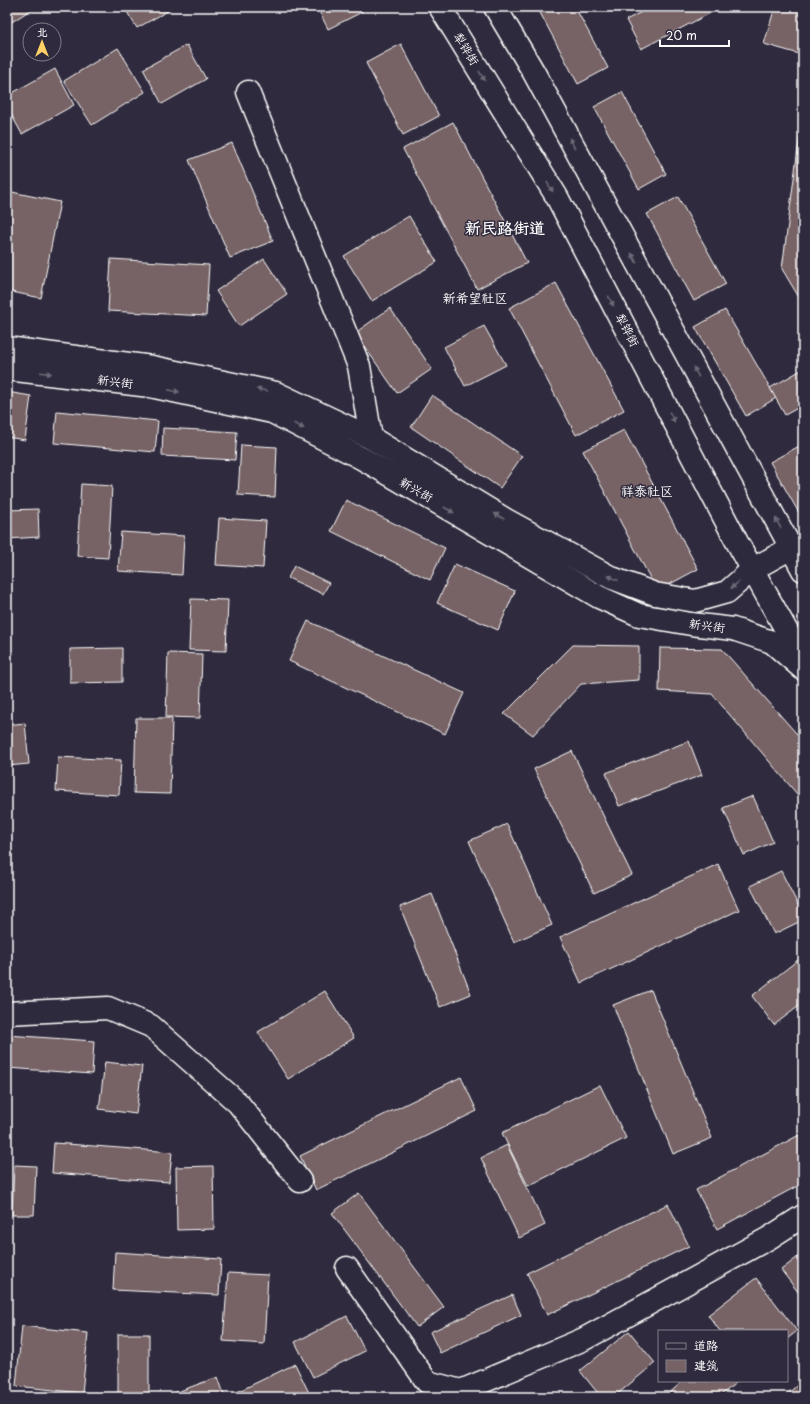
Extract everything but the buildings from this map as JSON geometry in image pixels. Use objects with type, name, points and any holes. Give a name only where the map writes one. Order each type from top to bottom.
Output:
[{"type":"street","name":"犁铧街","points":[[440,7],[557,197],[753,569],[803,660]]},
{"type":"street","points":[[494,7],[533,71],[803,570]]},
{"type":"street","points":[[248,92],[360,366],[371,438]]},
{"type":"street","name":"新兴街","points":[[7,348],[152,367],[276,393],[371,438],[506,520],[612,578],[655,594],[695,601],[727,592],[753,569],[791,548]]},
{"type":"street","name":"新兴街","points":[[7,369],[150,386],[272,412],[362,459],[599,597],[639,615],[733,630],[772,642],[803,669]]},
{"type":"street","points":[[7,1013],[108,1008],[151,1026],[238,1103],[300,1182]]},
{"type":"street","points":[[347,1268],[427,1382],[460,1391],[584,1339],[769,1238],[803,1216]]},
{"type":"district","name":"新民路街道","points":[[505,228]]},
{"type":"district","name":"新希望社区","points":[[475,298]]},
{"type":"district","name":"祥泰社区","points":[[647,491]]}]
